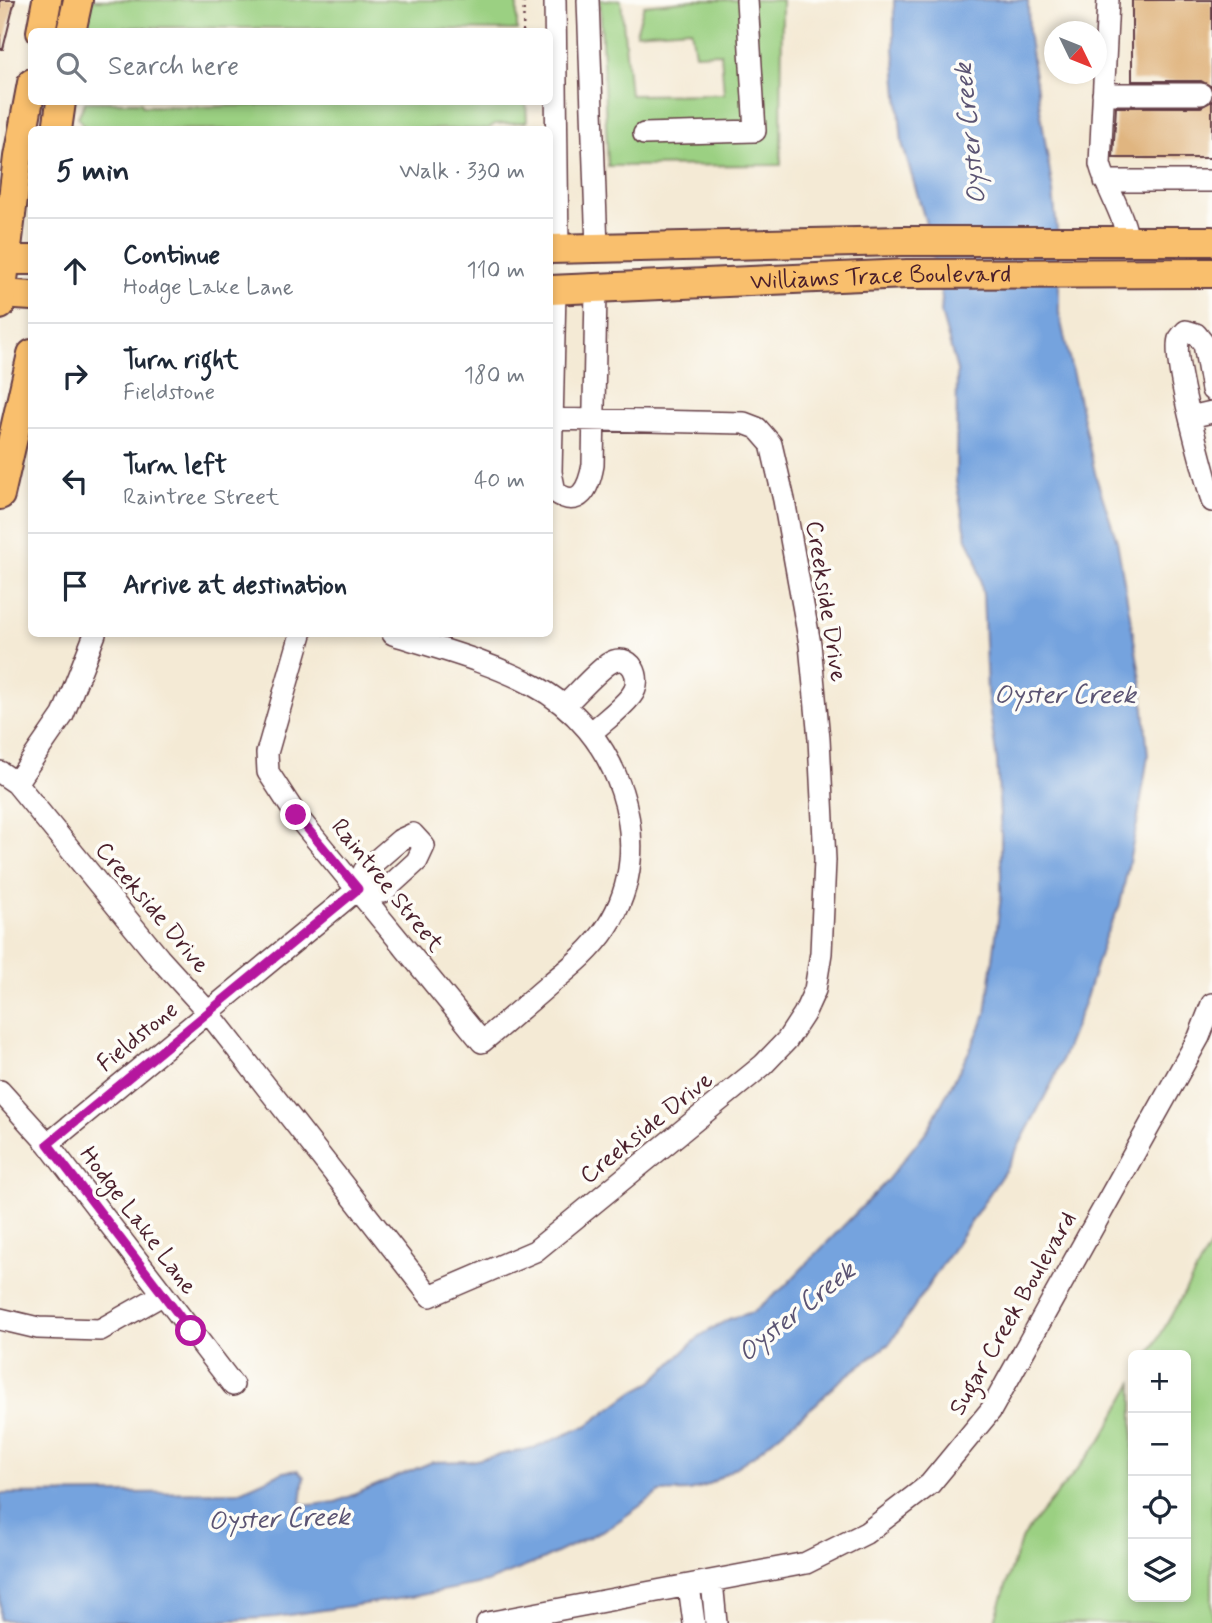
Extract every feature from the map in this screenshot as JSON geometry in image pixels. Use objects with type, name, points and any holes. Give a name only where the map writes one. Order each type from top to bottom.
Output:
[{"type":"main road","points":[[42,28],[47,0]]},
{"type":"main road","points":[[72,28],[78,0]]},
{"type":"main road","points":[[28,104],[18,157],[12,260],[0,298],[28,296]]},
{"type":"main road","points":[[58,126],[61,105]]},
{"type":"main road","name":"Williams Trace Boulevard","points":[[553,270],[597,248],[902,241],[1212,241]]},
{"type":"main road","points":[[553,270],[646,264],[681,247]]},
{"type":"main road","name":"Williams Trace Boulevard","points":[[553,270],[596,289],[907,274],[1212,273]]},
{"type":"main road","points":[[0,495],[28,372]]},
{"type":"street","points":[[553,64],[555,0]]},
{"type":"street","points":[[588,0],[597,248]]},
{"type":"street","points":[[644,134],[755,131],[747,0]]},
{"type":"street","points":[[1108,0],[1100,164],[1105,181],[1125,221],[1128,242]]},
{"type":"street","points":[[1103,94],[1201,94]]},
{"type":"street","points":[[551,126],[552,105]]},
{"type":"street","points":[[1105,181],[1212,181]]},
{"type":"street","points":[[553,487],[562,498],[570,499],[585,491],[590,483],[593,465],[596,289]]},
{"type":"street","points":[[1212,390],[1204,344],[1196,334],[1186,331],[1179,339],[1177,353],[1212,501]]},
{"type":"street","points":[[1190,417],[1212,412]]},
{"type":"street","points":[[553,419],[594,419]]},
{"type":"street","name":"Creekside Drive","points":[[8,777],[159,958],[208,1012],[430,1296],[534,1251],[763,1065],[787,1040],[804,1014],[815,990],[821,953],[825,860],[819,739],[810,644],[771,443],[757,428],[744,423],[594,419]]},
{"type":"street","points":[[8,777],[63,715],[94,637]]},
{"type":"street","name":"Raintree Street","points":[[300,637],[267,753],[268,772],[296,815],[482,1042],[588,952],[608,926],[624,887],[631,847],[628,811],[620,784],[591,733]]},
{"type":"street","points":[[402,637],[502,670],[535,685],[565,705],[591,733],[633,694],[637,681],[636,670],[628,662],[620,660],[609,663],[565,705]]},
{"type":"street","name":"Fieldstone","points":[[48,1144],[358,889]]},
{"type":"street","name":"Sugar Creek Boulevard","points":[[487,1623],[806,1563],[866,1533],[930,1483],[991,1410],[1199,1037],[1212,1004]]},
{"type":"street","name":"Hodge Lake Lane","points":[[0,1091],[48,1144],[233,1384]]},
{"type":"street","points":[[0,1320],[38,1328],[100,1330],[162,1295]]},
{"type":"street","points":[[712,1581],[716,1623]]},
{"type":"street","points":[[689,1586],[694,1623]]},
{"type":"path","points":[[523,28],[524,0]]},
{"type":"green space","points":[[85,0],[517,0],[517,28],[82,28]]},
{"type":"green space","points":[[600,0],[621,0],[630,95],[724,94],[721,53],[695,54],[691,29],[636,33],[644,5],[693,0],[782,0],[781,165],[608,166]]},
{"type":"green space","points":[[84,105],[526,105],[527,122],[492,126],[84,126],[78,117]]},
{"type":"green space","points":[[1212,1243],[1212,1623],[994,1623],[1022,1537],[1102,1439],[1128,1392],[1128,1602],[1191,1602],[1191,1350],[1152,1350]]},
{"type":"water","name":"Oyster Creek","points":[[894,0],[1028,0],[1029,38],[1059,249],[1059,313],[1096,477],[1117,541],[1142,685],[1148,756],[1120,905],[1105,937],[1086,998],[1054,1079],[1008,1166],[890,1343],[837,1383],[753,1456],[708,1485],[689,1491],[660,1492],[610,1527],[540,1561],[487,1582],[411,1597],[276,1617],[193,1623],[0,1620],[0,1494],[238,1492],[283,1472],[298,1470],[304,1477],[301,1504],[311,1505],[336,1502],[432,1462],[471,1461],[537,1447],[588,1425],[631,1393],[652,1382],[700,1336],[729,1319],[753,1312],[784,1287],[884,1184],[928,1129],[986,1014],[1001,896],[1001,835],[997,761],[987,692],[983,595],[976,557],[967,539],[956,481],[957,370],[941,313],[942,298],[925,220],[902,143],[894,48]]},
{"type":"building","points":[[0,0],[15,0],[3,49],[0,49]]},
{"type":"building","points":[[1132,0],[1212,0],[1212,87],[1201,81],[1132,81]]},
{"type":"building","points":[[1212,101],[1212,158],[1113,158],[1116,107],[1201,107]]},
{"type":"route","points":[[191,1331],[48,1144],[358,889],[296,815]]}]
